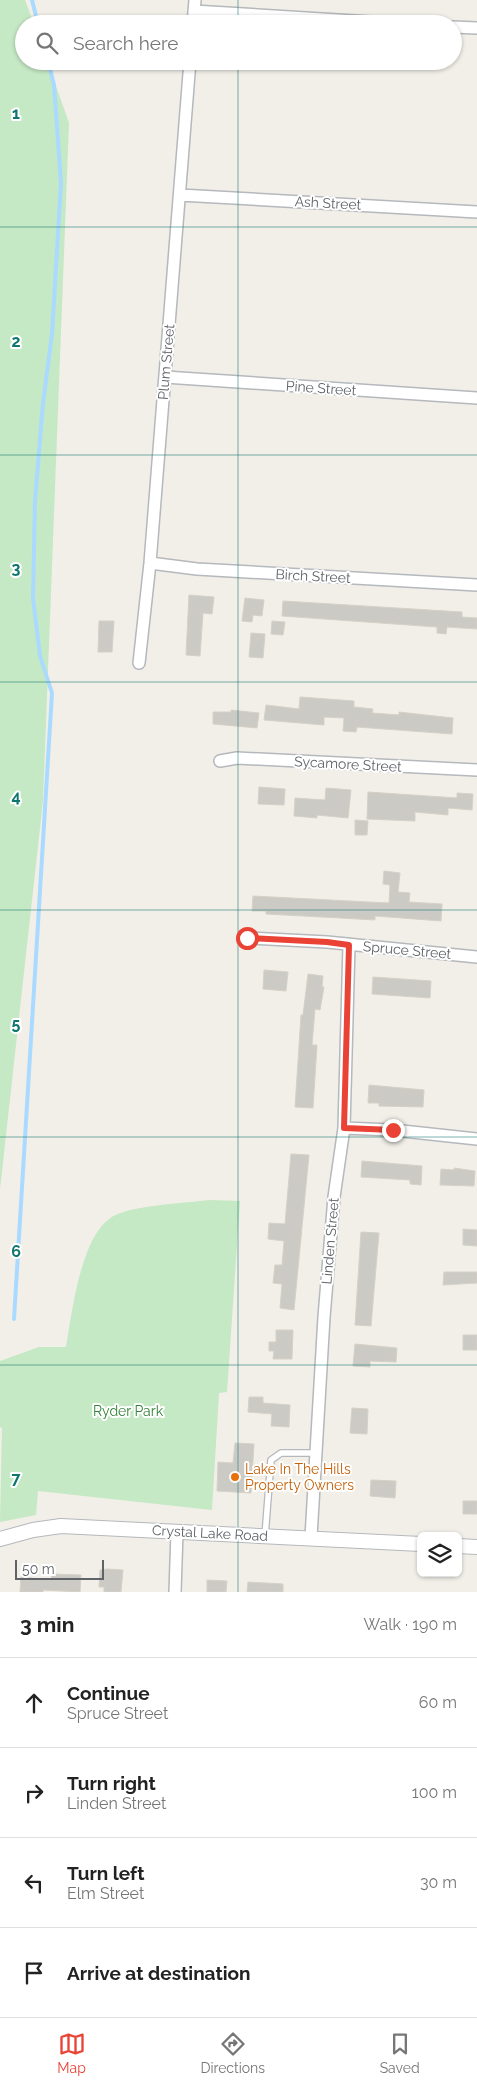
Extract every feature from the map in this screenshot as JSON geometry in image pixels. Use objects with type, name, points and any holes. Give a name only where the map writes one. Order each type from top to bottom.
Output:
[{"type":"street","points":[[194,5],[303,15]]},
{"type":"street","points":[[462,27],[477,28]]},
{"type":"street","name":"Plum Street","points":[[139,663],[150,563],[189,70]]},
{"type":"street","name":"Ash Street","points":[[180,195],[477,212]]},
{"type":"street","name":"Pine Street","points":[[165,377],[477,398]]},
{"type":"street","name":"Birch Street","points":[[150,563],[198,569],[477,585]]},
{"type":"street","name":"Sycamore Street","points":[[220,761],[237,758],[477,770]]},
{"type":"street","name":"Spruce Street","points":[[247,938],[327,942],[477,957]]},
{"type":"street","name":"Linden Street","points":[[311,1537],[324,1317],[333,1206],[344,1128],[349,945]]},
{"type":"street","points":[[344,1128],[393,1130],[477,1139]]},
{"type":"street","name":"Crystal Lake Road","points":[[0,1539],[33,1530],[60,1526],[417,1544]]},
{"type":"street","points":[[175,1592],[177,1532]]},
{"type":"street","points":[[462,1546],[477,1546]]},
{"type":"lane","points":[[265,1536],[271,1460],[281,1453],[316,1453]]},
{"type":"green space","points":[[0,0],[25,0],[31,15],[15,15],[15,70],[50,70],[69,123],[43,801],[0,1189]]},
{"type":"green space","name":"Ryder Park","points":[[210,1200],[240,1201],[227,1392],[219,1393],[212,1510],[38,1491],[36,1515],[0,1522],[2,1428],[0,1427],[0,1361],[39,1347],[66,1347],[84,1260],[99,1229],[109,1219],[117,1214],[142,1208]]},
{"type":"building","points":[[189,595],[214,597],[212,614],[203,613],[200,656],[186,655]]},
{"type":"building","points":[[245,598],[264,600],[262,616],[253,615],[252,622],[242,621]]},
{"type":"building","points":[[283,601],[462,612],[462,617],[477,618],[477,629],[447,627],[446,634],[437,633],[437,627],[282,616]]},
{"type":"building","points":[[99,621],[114,621],[112,652],[98,652]]},
{"type":"building","points":[[272,621],[285,622],[283,635],[271,634]]},
{"type":"building","points":[[251,633],[265,634],[263,658],[249,657]]},
{"type":"building","points":[[300,697],[354,701],[354,707],[373,709],[372,713],[399,715],[399,712],[453,718],[452,734],[357,727],[356,732],[343,731],[344,718],[324,717],[324,725],[264,720],[266,705],[299,709]]},
{"type":"building","points":[[231,710],[259,713],[257,728],[213,724],[213,712],[231,712]]},
{"type":"building","points":[[259,787],[285,789],[284,805],[258,804]]},
{"type":"building","points":[[326,788],[351,790],[348,818],[317,815],[317,818],[294,816],[295,798],[325,800]]},
{"type":"building","points":[[368,792],[457,798],[457,793],[473,794],[472,810],[448,808],[448,815],[415,812],[415,821],[367,819]]},
{"type":"building","points":[[355,820],[368,821],[367,835],[355,835]]},
{"type":"building","points":[[384,871],[400,873],[398,892],[410,893],[409,902],[442,904],[441,921],[375,916],[375,920],[266,914],[266,911],[252,911],[253,896],[389,903],[390,885],[383,884]]},
{"type":"building","points":[[264,970],[288,972],[286,991],[263,989]]},
{"type":"building","points":[[308,974],[323,976],[322,987],[324,987],[320,1010],[315,1009],[312,1045],[317,1045],[313,1108],[295,1107],[301,1015],[303,1015]]},
{"type":"building","points":[[373,977],[431,981],[430,998],[372,994]]},
{"type":"building","points":[[369,1085],[424,1090],[423,1107],[379,1106],[379,1103],[368,1103]]},
{"type":"building","points":[[291,1154],[309,1155],[294,1310],[280,1308],[282,1284],[273,1283],[275,1265],[282,1265],[284,1241],[268,1239],[269,1223],[285,1224]]},
{"type":"building","points":[[362,1161],[422,1166],[421,1185],[410,1184],[410,1180],[361,1177]]},
{"type":"building","points":[[454,1168],[475,1171],[474,1186],[440,1185],[441,1169],[454,1170]]},
{"type":"building","points":[[463,1229],[477,1230],[477,1246],[463,1245]]},
{"type":"building","points":[[361,1232],[379,1233],[371,1326],[355,1325]]},
{"type":"building","points":[[444,1272],[477,1272],[477,1283],[443,1285]]},
{"type":"building","points":[[276,1330],[293,1330],[292,1359],[273,1359],[274,1351],[269,1351],[269,1342],[276,1342]]},
{"type":"building","points":[[463,1335],[477,1335],[477,1350],[463,1350]]},
{"type":"building","points":[[355,1344],[397,1348],[396,1362],[370,1361],[370,1367],[353,1366]]},
{"type":"building","points":[[249,1397],[263,1397],[263,1403],[290,1405],[289,1427],[271,1426],[272,1414],[248,1412]]},
{"type":"building","points":[[352,1408],[368,1409],[367,1434],[350,1433]]},
{"type":"building","name":"Lake In The Hills Property Owners","points":[[235,1443],[254,1444],[251,1493],[217,1491],[218,1462],[233,1463]]},
{"type":"building","points":[[371,1480],[396,1481],[395,1498],[370,1496]]},
{"type":"building","points":[[463,1501],[477,1501],[477,1514],[463,1514]]},
{"type":"building","points":[[100,1570],[123,1570],[121,1592],[104,1592],[104,1587],[99,1587]]},
{"type":"building","points":[[52,1574],[81,1575],[80,1592],[43,1590],[43,1592],[20,1592],[21,1577],[51,1580]]},
{"type":"building","points":[[207,1580],[227,1581],[226,1592],[207,1592]]},
{"type":"building","points":[[248,1582],[283,1584],[283,1592],[247,1592]]},
{"type":"waterway","points":[[32,0],[36,15]]},
{"type":"waterway","points":[[14,1319],[52,693],[40,656],[33,598],[35,501],[43,403],[52,334],[61,183],[54,85],[50,70]]},
{"type":"place","name":"Lake In The Hills Property Owners","points":[[235,1477]]},
{"type":"route","points":[[247,938],[349,945],[344,1128],[393,1130]]}]
